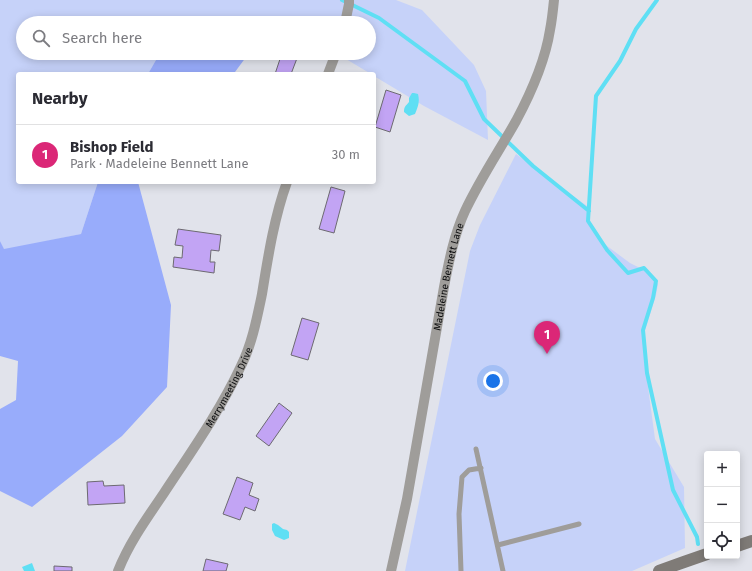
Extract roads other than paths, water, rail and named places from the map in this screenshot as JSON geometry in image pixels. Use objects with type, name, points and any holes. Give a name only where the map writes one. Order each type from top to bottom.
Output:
[{"type":"street","points":[[346,16],[349,0]]},
{"type":"street","name":"Madeleine Bennett Lane","points":[[391,571],[407,499],[444,287],[456,234],[476,188],[516,120],[538,74],[550,31],[554,0]]},
{"type":"street","points":[[329,72],[333,60]]},
{"type":"street","name":"Merrymeeting Drive","points":[[118,571],[122,560],[137,532],[206,430],[229,392],[242,365],[252,336],[273,232],[286,184]]},
{"type":"street","points":[[740,545],[752,542]]},
{"type":"street","points":[[660,571],[704,555]]},
{"type":"lane","points":[[476,449],[504,571]]},
{"type":"lane","points":[[461,571],[459,514],[462,477],[469,470],[480,468]]},
{"type":"lane","points":[[498,546],[579,524]]},
{"type":"waterway","points":[[342,0],[375,16]]},
{"type":"waterway","points":[[657,0],[636,29],[620,61],[596,96],[588,221],[607,250],[628,273],[644,268],[656,281],[653,298],[643,330],[647,373],[673,490],[697,537],[698,544]]},
{"type":"waterway","points":[[376,17],[465,81],[484,119],[533,166],[589,211]]},
{"type":"place","name":"Bishop Field","points":[[547,354]]}]
